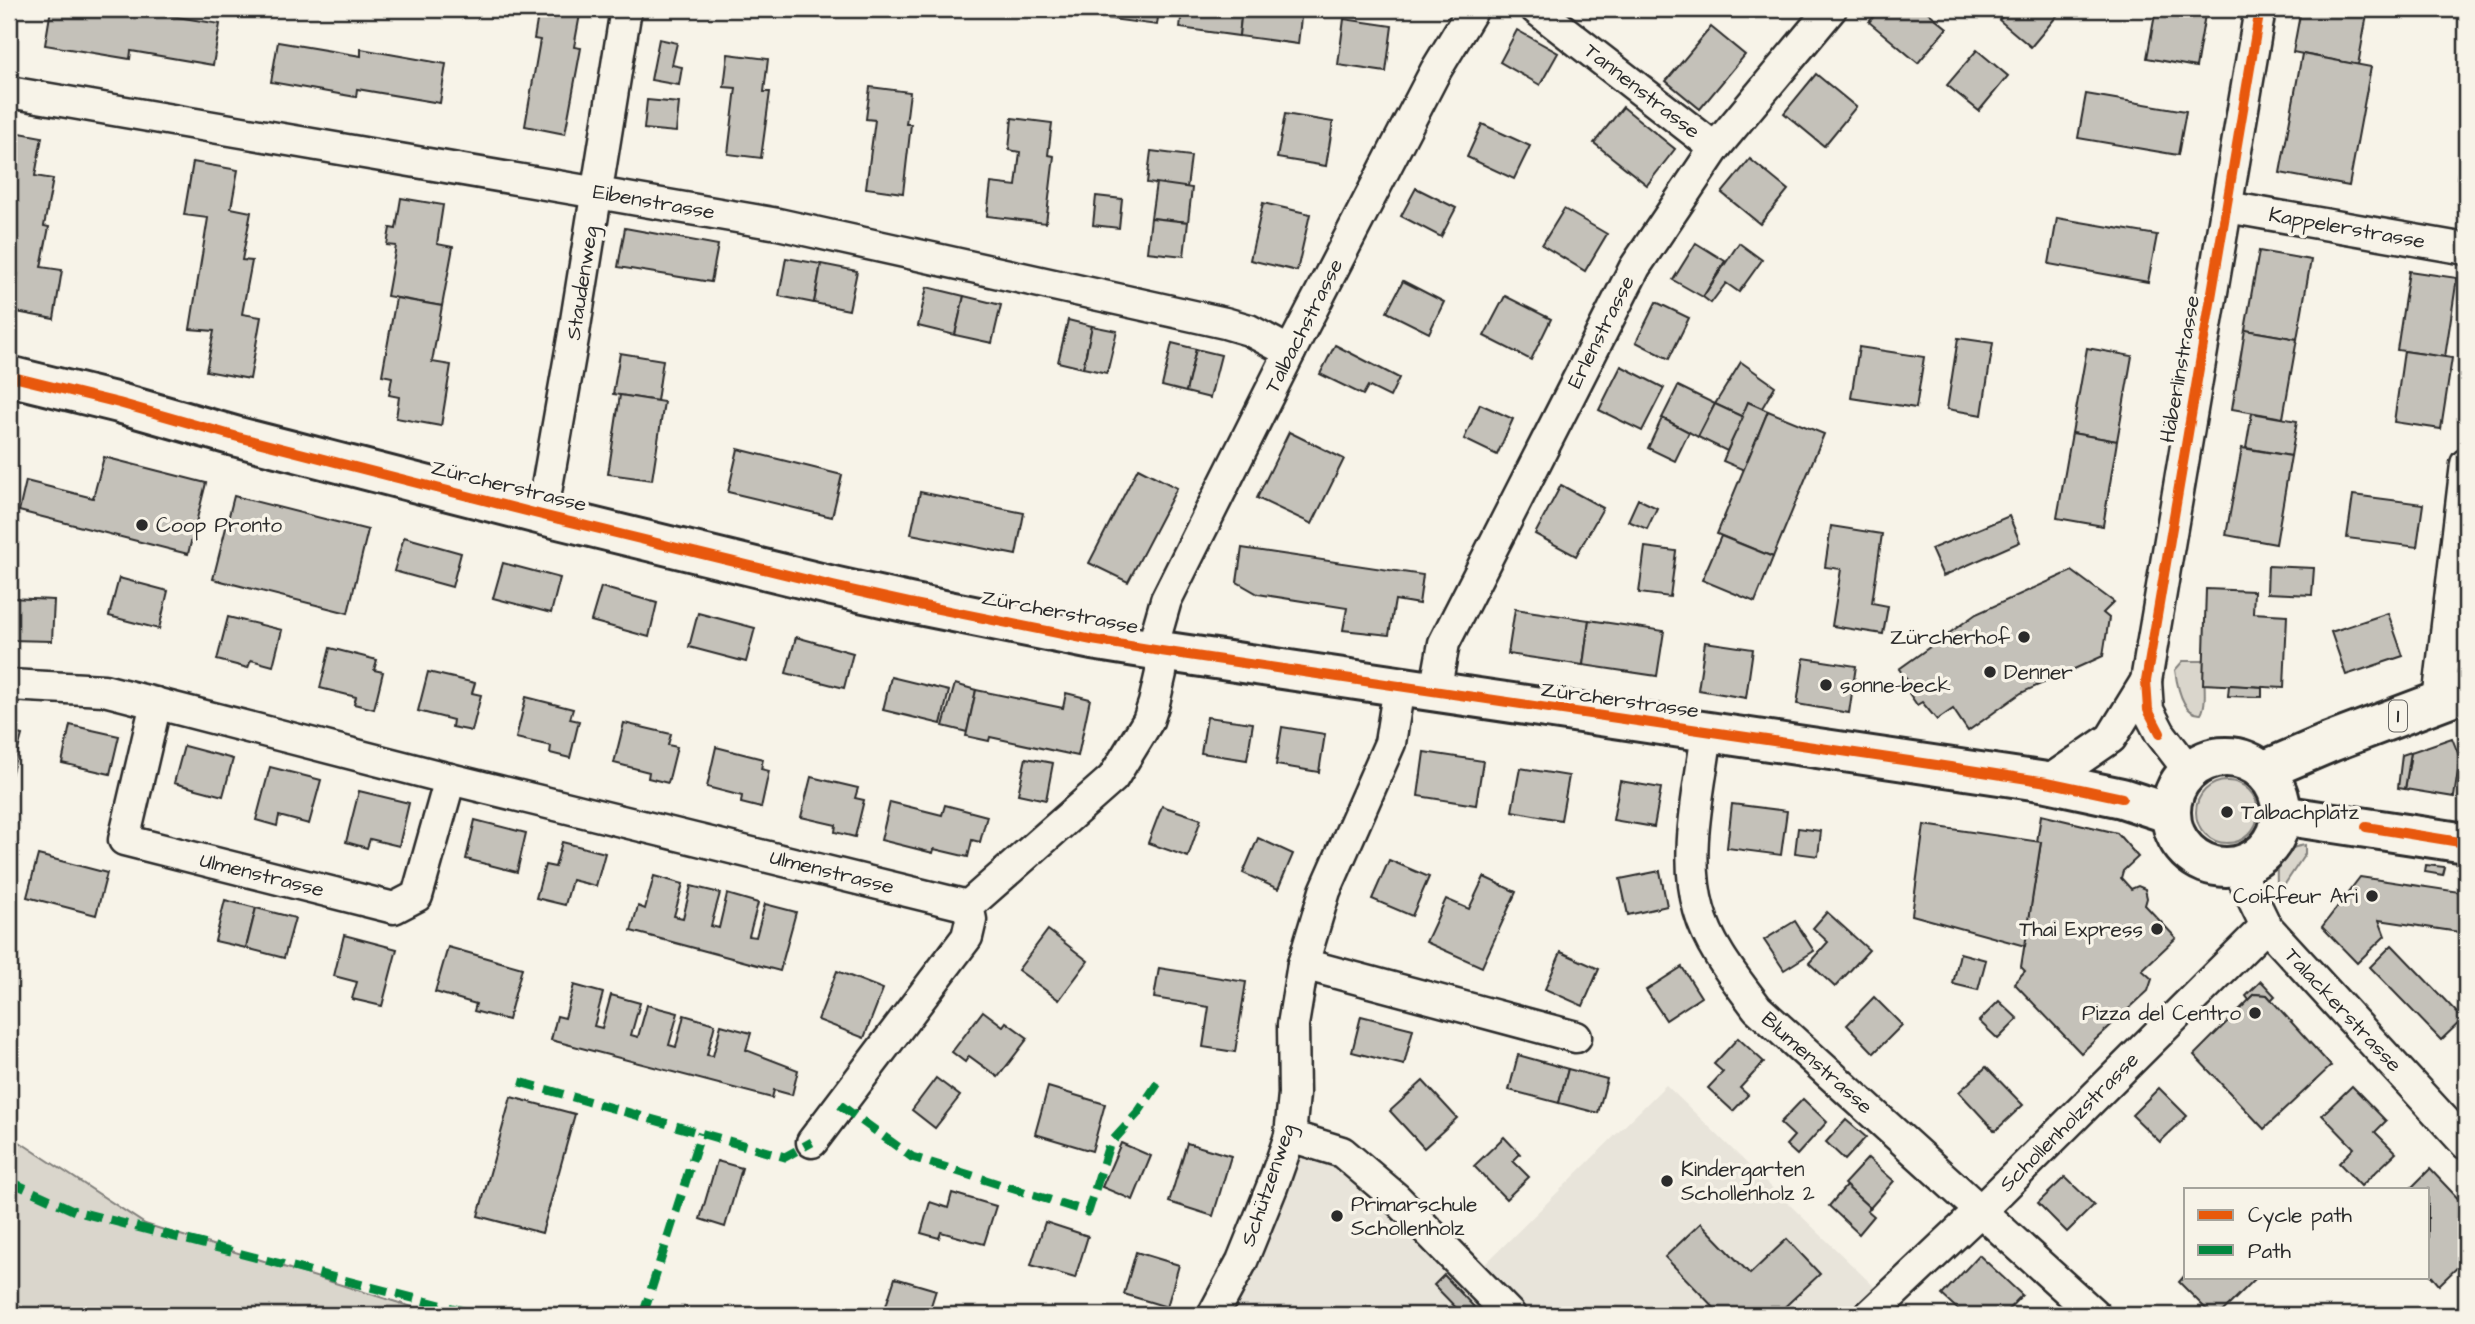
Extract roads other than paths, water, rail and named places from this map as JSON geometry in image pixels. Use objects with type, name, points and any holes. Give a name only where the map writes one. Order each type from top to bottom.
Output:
[{"type":"main road","name":"Zürcherstrasse","points":[[9,376],[542,515],[909,603],[1092,640],[1161,651],[2047,782],[2122,798],[2171,814]]},
{"type":"main road","name":"1","points":[[2263,771],[2452,696]]},
{"type":"main road","points":[[2234,757],[2250,762],[2263,771],[2280,799],[2281,816],[2277,833],[2268,848],[2254,859],[2237,866],[2218,866],[2199,860],[2185,848],[2175,832],[2171,814],[2173,797],[2179,783],[2189,771],[2210,760],[2234,757]]},
{"type":"main road","points":[[2281,816],[2466,843]]},
{"type":"street","name":"Staudenweg","points":[[542,515],[575,333],[626,9]]},
{"type":"street","name":"Tannenstrasse","points":[[1536,9],[1715,148]]},
{"type":"street","name":"Erlenstrasse","points":[[1417,689],[1444,643],[1635,267],[1715,148],[1831,9]]},
{"type":"street","name":"Häberlinstrasse","points":[[2189,771],[2160,733],[2148,710],[2146,681],[2260,9]]},
{"type":"street","name":"Talbachstrasse","points":[[1161,651],[1156,635],[1166,600],[1465,12]]},
{"type":"street","name":"Eibenstrasse","points":[[9,92],[837,236],[1225,323],[1249,330],[1290,352]]},
{"type":"street","name":"Kappelerstrasse","points":[[2227,207],[2466,249]]},
{"type":"street","points":[[2452,696],[2466,464]]},
{"type":"street","points":[[812,1142],[967,937],[971,920],[968,906],[1113,778],[1148,721],[1161,673],[1161,651]]},
{"type":"street","name":"Häberlinstrasse","points":[[2047,782],[2112,738],[2146,681]]},
{"type":"street","name":"Ulmenstrasse","points":[[9,685],[104,690],[450,779],[968,906]]},
{"type":"street","name":"Schützenweg","points":[[1213,1315],[1242,1261],[1290,1136],[1294,1094],[1293,1026],[1303,964],[1325,891],[1390,743],[1417,689]]},
{"type":"street","name":"Ulmenstrasse","points":[[156,702],[124,840],[394,908],[417,896],[450,779]]},
{"type":"street","name":"Blumenstrasse","points":[[1707,732],[1695,821],[1693,865],[1699,911],[1720,957],[1757,1008],[2095,1315]]},
{"type":"street","name":"Talackerstrasse","points":[[2237,866],[2266,926],[2466,1144]]},
{"type":"street","name":"Schollenholzstrasse","points":[[1870,1315],[1981,1210],[2266,926]]},
{"type":"street","points":[[1303,964],[1576,1037]]},
{"type":"street","points":[[1290,1136],[1342,1152],[1396,1198],[1510,1315]]},
{"type":"place","name":"Coop Pronto","points":[[142,525]]},
{"type":"place","name":"Zürcherhof","points":[[2024,637]]},
{"type":"place","name":"Denner","points":[[1990,672]]},
{"type":"place","name":"sonne-beck","points":[[1826,685]]},
{"type":"place","name":"Talbachplatz","points":[[2227,812]]},
{"type":"place","name":"Coiffeur Ari","points":[[2372,896]]},
{"type":"place","name":"Thai Express","points":[[2157,929]]},
{"type":"place","name":"Pizza del Centro","points":[[2255,1013]]},
{"type":"place","name":"Kindergarten Schollenholz 2","points":[[1667,1181]]},
{"type":"place","name":"Primarschule Schollenholz","points":[[1337,1216]]}]
